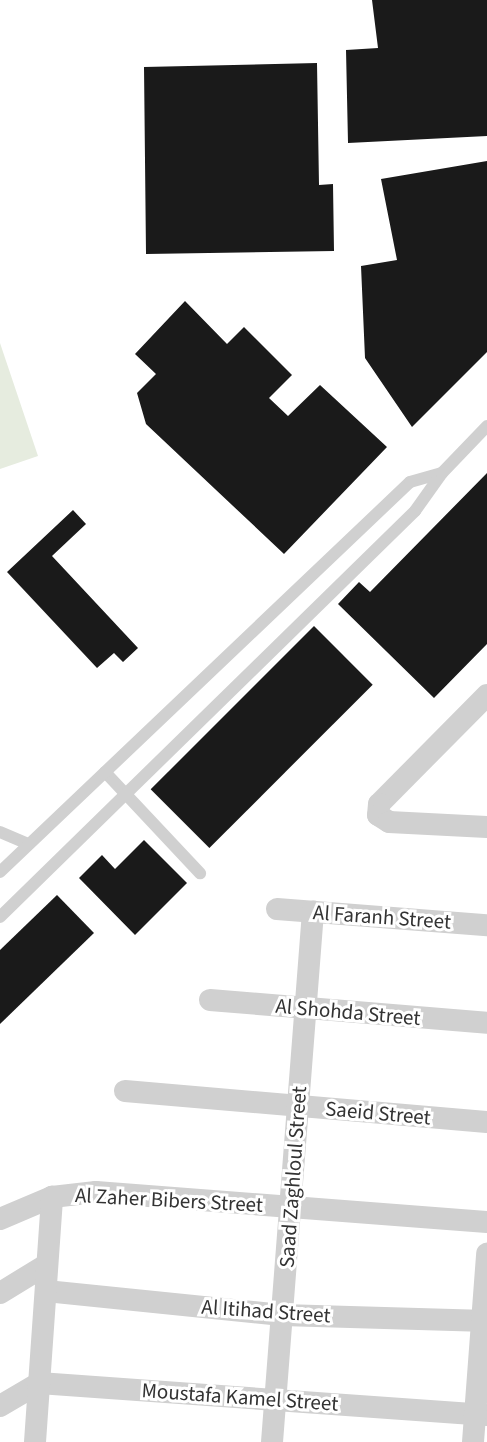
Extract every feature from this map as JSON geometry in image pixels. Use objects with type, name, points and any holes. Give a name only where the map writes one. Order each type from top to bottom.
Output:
[{"type":"street","points":[[487,695],[379,804],[378,815],[389,822],[487,827]]},
{"type":"street","name":"Al Faranh Street","points":[[277,909],[487,925]]},
{"type":"street","name":"Saad Zaghloul Street","points":[[272,1442],[313,912]]},
{"type":"street","name":"Al Shohda Street","points":[[210,1000],[487,1023]]},
{"type":"street","name":"Saeid Street","points":[[125,1091],[487,1122]]},
{"type":"street","name":"Al Zaher Bibers Street","points":[[0,1219],[52,1197],[96,1192],[487,1221]]},
{"type":"street","points":[[34,1442],[52,1197]]},
{"type":"street","points":[[473,1442],[481,1414],[487,1254]]},
{"type":"street","points":[[0,1293],[46,1265]]},
{"type":"street","name":"Al Itihad Street","points":[[46,1291],[282,1315],[484,1321]]},
{"type":"street","points":[[0,1406],[39,1383]]},
{"type":"street","name":"Moustafa Kamel Street","points":[[39,1383],[481,1414]]},
{"type":"lane","points":[[0,916],[416,511],[442,473],[487,426]]},
{"type":"lane","points":[[0,872],[410,482],[442,473]]},
{"type":"lane","points":[[105,772],[200,873]]},
{"type":"lane","points":[[0,831],[28,844]]},
{"type":"shaded area","points":[[0,343],[38,456],[0,469]]},
{"type":"building","points":[[372,0],[487,0],[487,136],[348,143],[346,50],[378,48]]},
{"type":"building","points":[[317,63],[319,185],[333,184],[334,251],[146,254],[144,67]]},
{"type":"building","points":[[487,161],[487,352],[412,427],[365,358],[361,266],[397,260],[381,179]]},
{"type":"building","points":[[185,301],[227,344],[244,327],[292,375],[269,398],[288,416],[320,385],[387,447],[284,554],[146,424],[137,393],[156,374],[135,354]]},
{"type":"building","points":[[487,473],[487,644],[434,698],[338,604],[359,582],[370,592]]},
{"type":"building","points":[[73,510],[86,524],[52,556],[138,648],[123,662],[114,653],[97,668],[7,572]]},
{"type":"building","points":[[314,626],[373,685],[209,848],[151,789]]},
{"type":"building","points":[[144,840],[187,883],[135,935],[79,878],[102,855],[115,869]]},
{"type":"building","points":[[57,895],[94,933],[0,1024],[0,950]]}]
